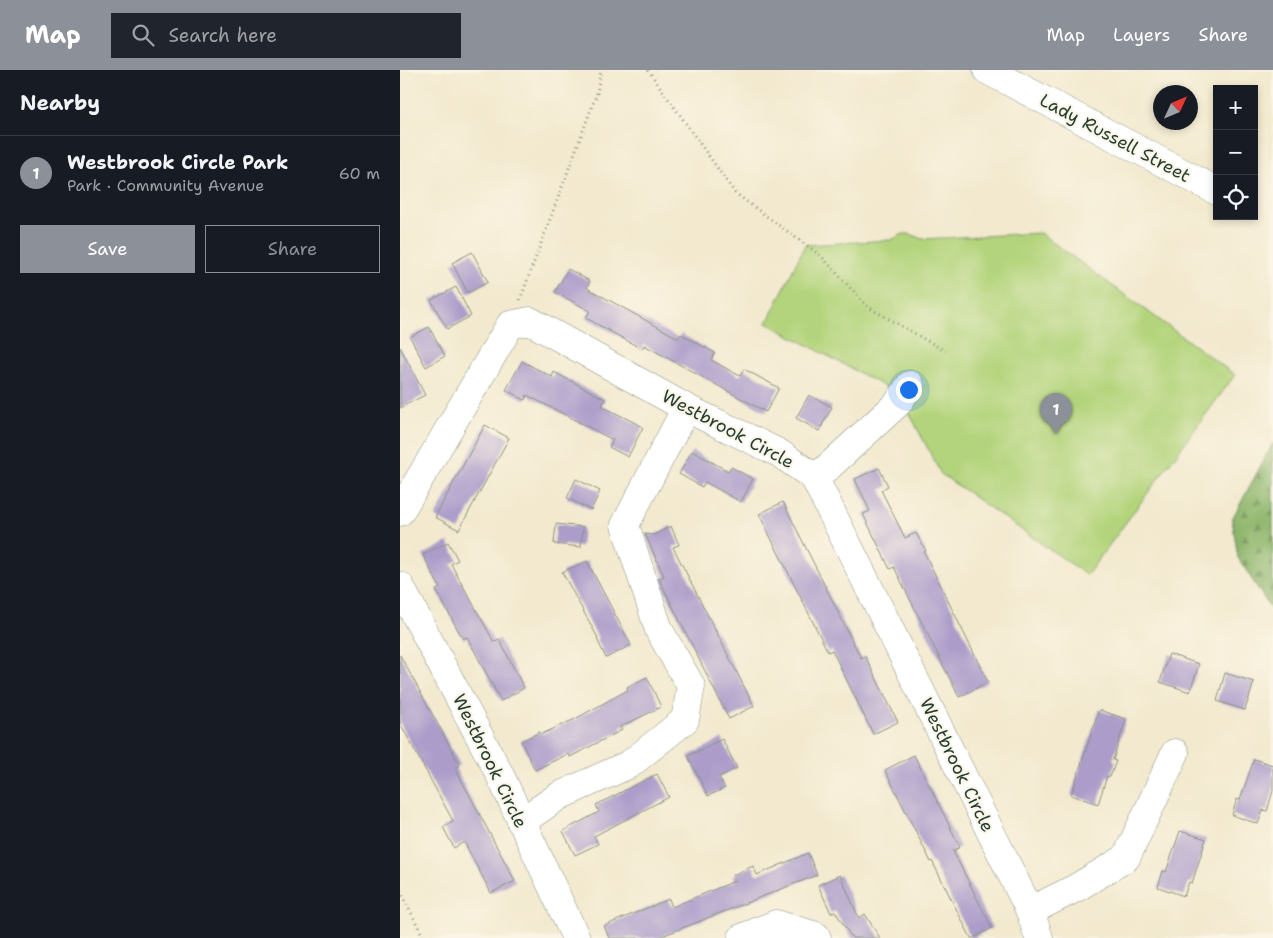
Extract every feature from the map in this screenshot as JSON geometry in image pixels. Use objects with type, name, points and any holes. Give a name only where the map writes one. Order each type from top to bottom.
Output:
[{"type":"street","name":"Lady Russell Street","points":[[987,70],[1213,189]]},
{"type":"street","name":"Westbrook Circle","points":[[510,325],[530,321],[686,408],[779,453],[814,477],[1030,911],[1039,938]]},
{"type":"street","points":[[400,512],[510,325]]},
{"type":"street","points":[[814,477],[825,470],[898,403],[910,385]]},
{"type":"street","points":[[521,822],[559,796],[630,764],[685,720],[691,686],[659,630],[625,525],[686,408]]},
{"type":"street","name":"Westbrook Circle","points":[[400,586],[499,773],[576,938]]},
{"type":"street","points":[[1030,911],[1076,888],[1126,858],[1175,753]]},
{"type":"street","points":[[742,938],[776,924],[816,936],[817,938]]},
{"type":"path","points":[[510,325],[597,93],[601,70]]},
{"type":"path","points":[[648,70],[735,193],[821,256],[868,307],[945,351]]},
{"type":"path","points":[[400,891],[424,938]]},
{"type":"green space","points":[[1040,233],[1235,375],[1087,575],[941,474],[900,395],[767,323],[805,245],[891,240],[903,234],[910,234],[922,239]]},
{"type":"green space","points":[[1273,443],[1273,612],[1238,558],[1232,519]]},
{"type":"building","points":[[472,252],[488,282],[468,293],[452,263]]},
{"type":"building","points":[[568,269],[590,281],[587,288],[678,338],[681,334],[715,353],[711,360],[740,376],[744,369],[779,388],[766,412],[644,345],[642,349],[586,318],[590,311],[555,292]]},
{"type":"building","points":[[456,287],[471,316],[447,329],[431,300]]},
{"type":"building","points":[[429,327],[445,356],[426,367],[410,337]]},
{"type":"building","points":[[400,347],[425,395],[400,408]]},
{"type":"building","points":[[522,361],[552,377],[554,372],[605,399],[602,406],[643,427],[628,457],[609,447],[613,440],[527,395],[525,400],[506,390]]},
{"type":"building","points":[[809,395],[832,407],[819,431],[796,418]]},
{"type":"building","points":[[485,425],[509,438],[459,530],[435,517]]},
{"type":"building","points":[[692,451],[728,471],[731,467],[753,479],[741,502],[705,482],[702,487],[679,474]]},
{"type":"building","points":[[879,468],[888,486],[881,490],[905,538],[916,533],[988,682],[959,697],[894,567],[890,569],[863,514],[870,511],[855,479]]},
{"type":"building","points":[[576,479],[600,491],[591,510],[567,498]]},
{"type":"building","points":[[783,502],[861,658],[865,656],[898,722],[873,734],[832,650],[828,652],[759,514]]},
{"type":"building","points":[[556,524],[583,527],[581,547],[554,544]]},
{"type":"building","points":[[671,526],[679,545],[673,547],[754,706],[729,719],[659,579],[664,576],[645,534],[654,535]]},
{"type":"building","points":[[448,542],[458,560],[451,564],[494,642],[499,639],[524,688],[501,701],[467,637],[463,639],[436,590],[440,588],[423,555]]},
{"type":"building","points":[[587,561],[631,645],[606,658],[598,638],[562,572]]},
{"type":"building","points":[[1169,654],[1199,664],[1190,692],[1160,682]]},
{"type":"building","points":[[400,655],[460,765],[455,768],[515,881],[491,893],[464,842],[454,848],[443,827],[453,821],[400,723]]},
{"type":"building","points":[[1225,673],[1254,682],[1245,710],[1217,701]]},
{"type":"building","points":[[647,677],[661,707],[620,727],[622,730],[570,757],[568,754],[535,770],[521,741],[575,719],[628,690],[627,687]]},
{"type":"building","points":[[1099,710],[1126,719],[1113,760],[1116,761],[1110,777],[1107,776],[1098,804],[1071,795]]},
{"type":"building","points":[[722,739],[737,768],[719,777],[725,788],[708,796],[688,756]]},
{"type":"building","points":[[914,755],[960,847],[953,851],[992,928],[973,938],[971,938],[931,862],[885,770]]},
{"type":"building","points":[[1254,759],[1273,765],[1273,791],[1267,811],[1263,810],[1258,824],[1232,815],[1237,799],[1240,800]]},
{"type":"building","points":[[657,774],[669,797],[594,836],[598,844],[575,855],[563,831],[599,812],[596,805]]},
{"type":"building","points":[[1180,831],[1206,839],[1192,883],[1189,882],[1184,896],[1158,887],[1163,871],[1166,872]]},
{"type":"building","points":[[808,853],[817,875],[657,938],[609,938],[604,926],[669,899],[672,907],[735,881],[733,875],[753,866],[757,875]]},
{"type":"building","points":[[840,875],[859,918],[865,914],[880,938],[852,938],[835,911],[831,913],[818,885]]},
{"type":"place","name":"Westbrook Circle Park","points":[[1056,434]]}]
